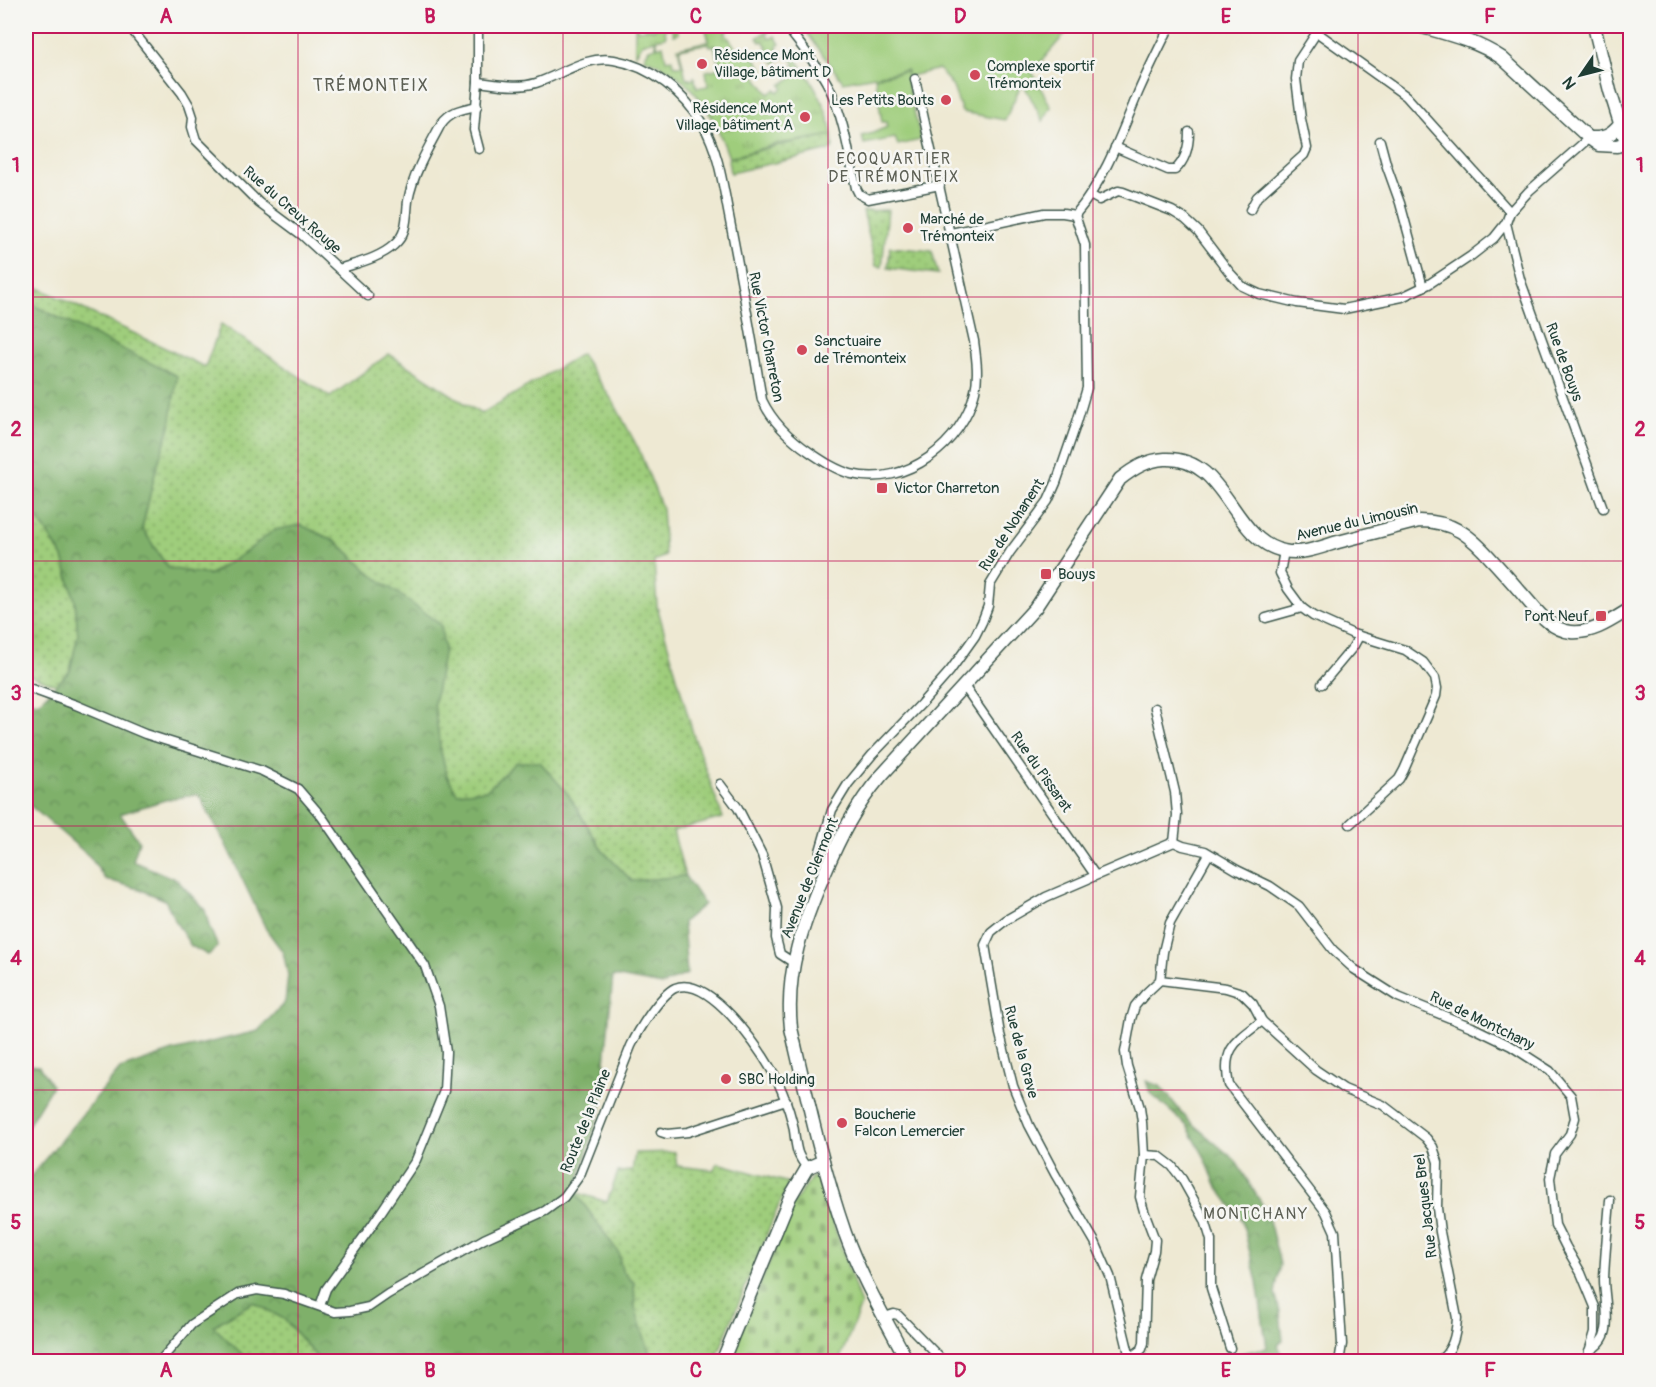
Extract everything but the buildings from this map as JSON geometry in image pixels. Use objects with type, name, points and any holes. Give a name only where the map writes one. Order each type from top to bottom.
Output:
[{"type":"main road","points":[[1419,26],[1491,50],[1599,145],[1617,146],[1626,143]]},
{"type":"main road","points":[[1594,26],[1630,155]]},
{"type":"main road","points":[[1589,138],[1601,138],[1612,133],[1630,113]]},
{"type":"main road","name":"Avenue du Limousin","points":[[1018,627],[1035,608],[1120,479],[1145,463],[1161,459],[1178,459],[1200,468],[1210,477],[1259,538],[1270,546],[1284,551],[1306,551],[1419,521],[1430,521],[1455,528],[1474,539],[1546,620],[1564,631],[1591,630],[1630,609]]},
{"type":"main road","name":"Avenue de Clermont","points":[[908,1362],[860,1269],[846,1235],[823,1161],[791,1028],[789,1010],[794,963],[800,936],[828,866],[846,826],[869,789],[1018,627]]},
{"type":"main road","points":[[722,1362],[790,1197],[807,1168],[823,1161]]},
{"type":"street","name":"Rue du Creux Rouge","points":[[129,26],[182,93],[193,117],[192,127],[196,140],[259,203],[302,235],[368,296]]},
{"type":"street","points":[[478,26],[478,82],[474,130],[479,149]]},
{"type":"street","points":[[786,26],[813,60],[829,88],[836,105],[859,194],[868,199],[940,185]]},
{"type":"street","points":[[951,233],[1044,213],[1063,213],[1075,216],[1090,195],[1115,147],[1144,78],[1170,26]]},
{"type":"street","points":[[1308,26],[1406,96],[1510,212]]},
{"type":"street","points":[[1250,210],[1257,197],[1304,155],[1307,148],[1296,79],[1298,61],[1317,32]]},
{"type":"street","name":"Rue Victor Charreton","points":[[478,82],[519,87],[537,83],[588,62],[611,59],[647,72],[671,87],[692,108],[704,126],[719,166],[742,281],[762,400],[768,414],[786,435],[808,451],[839,469],[868,477],[897,474],[930,457],[946,443],[958,429],[968,411],[975,391],[978,372],[974,340],[951,233],[915,79]]},
{"type":"street","name":"Rue du Creux Rouge","points":[[339,269],[376,255],[394,245],[402,235],[407,223],[412,184],[441,124],[455,111],[477,106]]},
{"type":"street","points":[[1115,147],[1168,170],[1175,170],[1189,146],[1189,132]]},
{"type":"street","points":[[1090,195],[1099,200],[1118,191],[1124,192],[1172,211],[1198,231],[1242,286],[1259,294],[1297,303],[1344,309],[1402,297],[1423,287],[1471,256],[1494,238],[1506,223],[1510,212],[1529,191],[1589,138]]},
{"type":"street","points":[[1380,141],[1423,287]]},
{"type":"street","name":"Rue de Nohanent","points":[[828,866],[820,851],[832,810],[848,784],[872,755],[936,688],[975,636],[988,606],[990,585],[1010,552],[1048,501],[1059,473],[1086,388],[1084,245],[1075,216]]},
{"type":"street","name":"Rue de Bouys","points":[[1506,223],[1520,279],[1603,508]]},
{"type":"street","points":[[1284,551],[1280,573],[1302,608],[1313,616],[1359,636],[1396,646],[1414,655],[1435,678],[1437,688],[1428,714],[1399,779],[1350,825]]},
{"type":"street","points":[[1266,618],[1302,608]]},
{"type":"street","points":[[1322,684],[1353,647],[1359,636]]},
{"type":"street","name":"Rue du Pissarat","points":[[964,686],[1095,875]]},
{"type":"street","points":[[26,687],[145,734],[262,771],[298,789],[322,818],[425,966],[440,1006],[446,1052],[444,1091],[416,1160],[326,1289],[320,1306]]},
{"type":"street","points":[[1155,708],[1175,792],[1177,815],[1174,842]]},
{"type":"street","points":[[720,784],[738,808],[762,855],[777,908],[776,938],[780,954],[794,963]]},
{"type":"street","name":"Rue de la Grave","points":[[1130,1360],[1110,1276],[1095,1242],[1029,1125],[1013,1086],[1000,1034],[985,945],[990,932],[1046,897],[1174,842]]},
{"type":"street","name":"Rue de Montchany","points":[[1174,842],[1209,854],[1270,886],[1299,906],[1333,950],[1354,969],[1398,997],[1472,1027],[1511,1046],[1550,1071],[1571,1096],[1575,1118],[1570,1134],[1555,1154],[1550,1178],[1555,1225],[1581,1274],[1595,1307],[1595,1332],[1586,1362]]},
{"type":"street","points":[[1130,1360],[1144,1344],[1146,1280],[1155,1240],[1140,1197],[1144,1155],[1140,1108],[1125,1052],[1135,1006],[1160,980],[1163,952],[1170,923],[1209,854]]},
{"type":"street","name":"Rue Jacques Brel","points":[[1160,980],[1226,988],[1242,993],[1253,1004],[1262,1021],[1316,1070],[1344,1089],[1383,1105],[1419,1132],[1433,1147],[1437,1162],[1437,1208],[1440,1232],[1457,1317],[1456,1332],[1451,1347],[1438,1362]]},
{"type":"street","name":"Route de la Plaine","points":[[159,1362],[192,1324],[238,1294],[257,1290],[284,1294],[335,1312],[369,1307],[484,1239],[545,1211],[564,1197],[580,1175],[640,1028],[668,993],[676,988],[688,986],[699,988],[728,1011],[747,1034],[775,1074],[786,1100],[798,1154],[807,1168]]},
{"type":"street","points":[[1262,1021],[1241,1038],[1231,1050],[1226,1061],[1226,1072],[1229,1085],[1331,1221],[1335,1233],[1342,1344],[1339,1362]]},
{"type":"street","points":[[661,1132],[676,1134],[688,1132],[786,1100]]},
{"type":"street","points":[[1144,1155],[1159,1156],[1172,1166],[1205,1220],[1210,1240],[1211,1288],[1230,1348]]},
{"type":"street","points":[[1589,1350],[1597,1346],[1606,1331],[1604,1281],[1610,1200]]},
{"type":"street","points":[[885,1317],[898,1315],[944,1362]]},
{"type":"green space","points":[[635,26],[638,30],[651,28],[654,30],[654,28],[666,26],[685,26],[677,27],[678,34],[674,35],[672,27],[665,29],[666,37],[656,39],[658,47],[663,45],[666,60],[672,59],[675,66],[682,66],[678,48],[709,41],[705,26],[731,26],[725,33],[738,51],[741,49],[744,53],[747,48],[763,69],[760,68],[755,75],[769,94],[776,89],[778,92],[783,88],[781,85],[798,72],[788,54],[775,63],[763,41],[760,42],[757,38],[769,29],[767,26],[773,26],[774,28],[766,34],[770,39],[775,36],[780,44],[776,47],[781,55],[789,49],[810,79],[826,111],[832,135],[773,145],[729,158],[713,120],[699,98],[669,70],[644,58],[649,49],[656,47],[655,40],[643,43],[635,55]],"holes":[[[709,43],[710,46],[714,45],[722,68],[706,71],[708,86],[697,88],[694,76],[694,79],[686,78],[679,49]]]},
{"type":"green space","name":"Complexe sportif Trémonteix","points":[[802,26],[1072,26],[1032,72],[1051,107],[1043,121],[1025,87],[1021,85],[1005,120],[962,112],[953,87],[939,69],[906,77],[921,140],[898,145],[895,138],[864,144],[862,136],[887,127],[886,122],[882,122],[875,77],[906,71],[907,75],[907,70],[843,82]]},
{"type":"green space","points":[[832,135],[831,150],[730,173],[728,159],[775,146]]},
{"type":"green space","points":[[888,210],[882,267],[876,266],[863,211]]},
{"type":"green space","points":[[890,247],[932,251],[938,274],[888,268]]},
{"type":"green space","points":[[26,282],[205,367],[221,324],[330,397],[389,354],[481,414],[581,354],[614,403],[639,450],[662,508],[665,556],[654,561],[657,606],[694,737],[723,818],[673,831],[685,876],[632,881],[602,850],[568,794],[516,762],[487,790],[457,793],[447,776],[434,704],[444,649],[337,542],[274,531],[209,575],[168,569],[142,528],[156,469],[170,426],[34,305],[26,323]]},
{"type":"green space","points":[[33,305],[177,376],[170,426],[156,469],[142,528],[168,568],[209,575],[246,552],[274,530],[301,525],[337,542],[370,573],[441,625],[444,649],[434,704],[447,776],[457,793],[487,790],[516,762],[540,762],[568,794],[602,850],[632,881],[685,876],[704,904],[683,922],[687,974],[662,985],[613,976],[601,1106],[575,1192],[618,1252],[622,1271],[634,1283],[635,1308],[652,1361],[320,1361],[284,1319],[253,1302],[213,1326],[249,1361],[26,1361],[26,1182],[120,1069],[173,1051],[258,1031],[285,1002],[288,975],[283,952],[266,929],[225,843],[198,794],[165,800],[120,814],[139,841],[133,861],[177,880],[205,910],[218,947],[208,955],[191,946],[165,900],[105,879],[90,857],[26,802],[26,699],[38,703],[70,671],[78,635],[75,601],[63,557],[26,505],[26,323]]},
{"type":"green space","points":[[26,505],[63,557],[75,601],[78,635],[70,671],[56,685],[26,674]]},
{"type":"green space","points":[[26,1065],[39,1066],[52,1086],[26,1129]]},
{"type":"green space","points":[[1146,1081],[1160,1086],[1188,1120],[1235,1160],[1267,1212],[1280,1264],[1275,1294],[1280,1312],[1283,1341],[1278,1345],[1285,1361],[1212,1361],[1212,1359],[1267,1348],[1257,1282],[1242,1220],[1216,1185],[1204,1156],[1187,1126],[1150,1093]]},
{"type":"green space","points":[[675,1152],[677,1166],[714,1170],[718,1163],[789,1183],[715,1361],[652,1361],[635,1308],[634,1283],[622,1271],[618,1252],[575,1192],[607,1202],[618,1172],[632,1171],[635,1153]]},
{"type":"green space","points":[[812,1177],[818,1179],[861,1305],[839,1361],[729,1362],[793,1204]]},
{"type":"green space","points":[[253,1302],[284,1319],[320,1361],[249,1361],[213,1326]]},
{"type":"place","name":"Résidence Mont Village, bâtiment D","points":[[702,64]]},
{"type":"place","name":"Complexe sportif Trémonteix","points":[[975,75]]},
{"type":"place","name":"Les Petits Bouts","points":[[946,100]]},
{"type":"place","name":"Résidence Mont Village, bâtiment A","points":[[805,117]]},
{"type":"place","name":"Marché de Trémonteix","points":[[908,228]]},
{"type":"place","name":"Sanctuaire de Trémonteix","points":[[802,350]]},
{"type":"place","name":"Victor Charreton","points":[[882,488]]},
{"type":"place","name":"Bouys","points":[[1046,574]]},
{"type":"place","name":"Pont Neuf","points":[[1601,616]]},
{"type":"place","name":"SBC Holding","points":[[726,1079]]},
{"type":"place","name":"Boucherie Falcon Lemercier","points":[[842,1123]]},
{"type":"district","name":"TRÉMONTEIX","points":[[371,85]]},
{"type":"district","name":"ECOQUARTIER DE TRÉMONTEIX","points":[[894,168]]},
{"type":"district","name":"MONTCHANY","points":[[1256,1214]]}]
